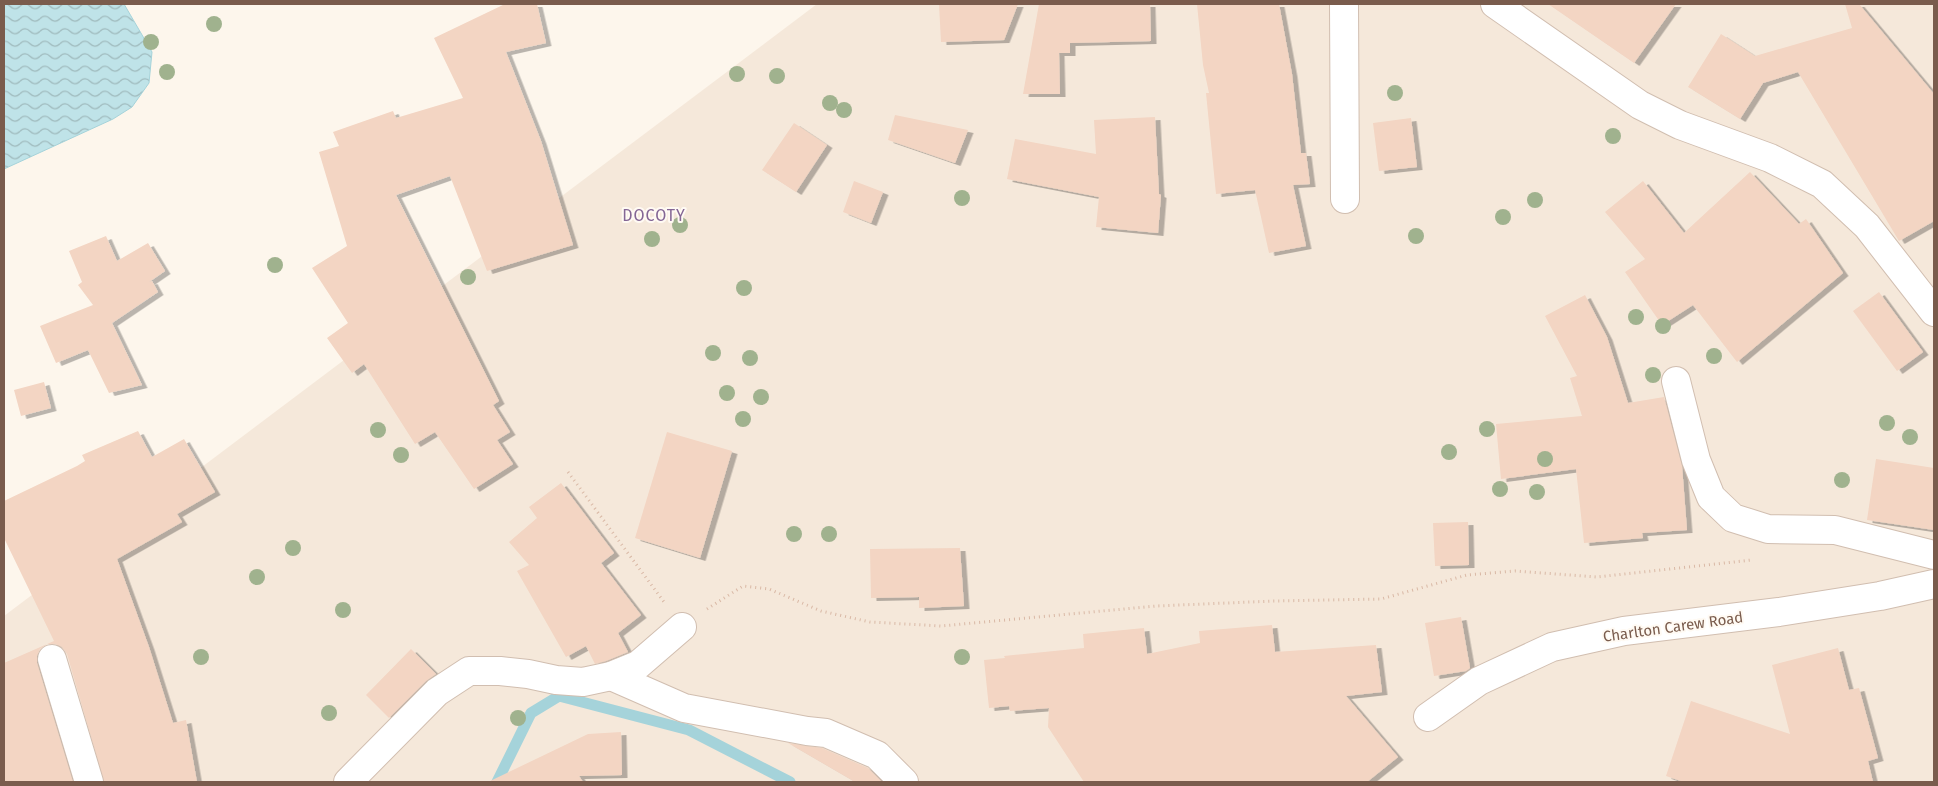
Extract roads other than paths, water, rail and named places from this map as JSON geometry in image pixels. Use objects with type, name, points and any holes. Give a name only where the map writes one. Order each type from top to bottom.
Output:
[{"type":"street","points":[[1344,4],[1345,198]]},
{"type":"street","points":[[1495,4],[1640,105],[1680,125],[1770,158],[1822,184],[1867,226],[1934,312]]},
{"type":"street","points":[[1676,381],[1696,460],[1711,497],[1733,518],[1768,529],[1834,530],[1934,555]]},
{"type":"street","name":"Charlton Carew Road","points":[[1428,717],[1479,681],[1552,646],[1624,631],[1780,612],[1880,596],[1934,584]]},
{"type":"street","points":[[348,782],[431,698],[469,671],[500,671],[556,680],[583,682],[611,676],[638,665],[682,627]]},
{"type":"street","points":[[52,659],[89,782]]},
{"type":"street","points":[[611,676],[684,708],[826,733],[877,755],[904,782]]},
{"type":"water","points":[[4,4],[124,4],[152,52],[149,83],[132,107],[113,119],[4,169]]},
{"type":"waterway","points":[[497,782],[531,713],[559,696],[689,730],[790,782]]},
{"type":"district","name":"DOCOTY","points":[[654,215]]}]
